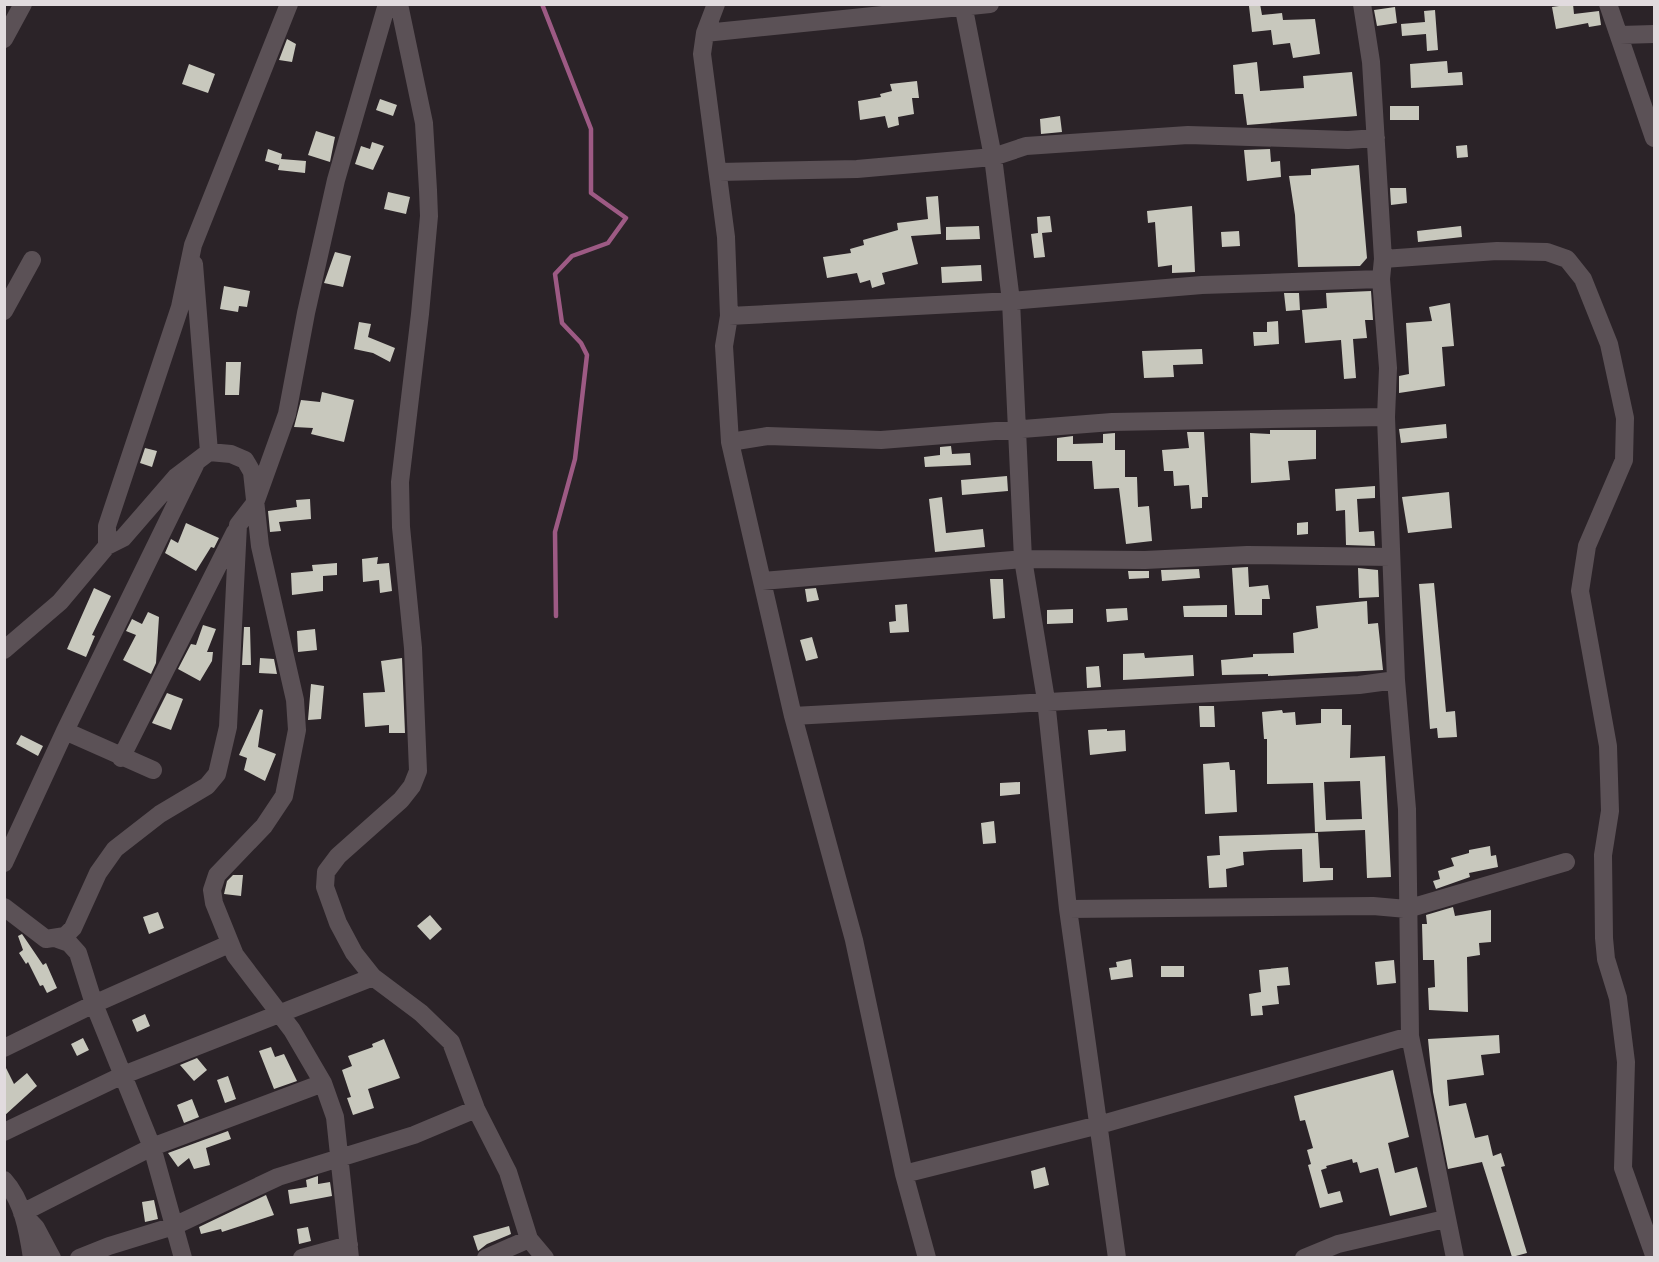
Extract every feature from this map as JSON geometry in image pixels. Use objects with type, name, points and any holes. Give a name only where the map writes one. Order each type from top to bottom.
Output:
[{"type":"street","points":[[4,39],[24,4]]},
{"type":"street","points":[[107,546],[107,526],[180,307],[193,245],[290,4]]},
{"type":"street","points":[[121,758],[238,525],[255,503],[287,414],[306,313],[336,180],[387,4]]},
{"type":"street","points":[[399,4],[424,123],[429,216],[400,482],[401,527],[407,563],[414,660],[418,771],[412,786],[401,800],[338,856],[326,872],[325,887],[338,923],[354,953],[374,977],[421,1013],[451,1042],[476,1108],[508,1172],[530,1239],[545,1257]]},
{"type":"street","points":[[716,4],[705,33],[702,54],[726,237],[729,316],[724,346],[730,442],[793,716],[854,940],[904,1174],[927,1257]]},
{"type":"street","points":[[705,33],[990,4]]},
{"type":"street","points":[[1362,4],[1371,62],[1383,258],[1381,279],[1388,368],[1386,417],[1396,680],[1407,809],[1410,1036],[1445,1219],[1455,1257]]},
{"type":"street","points":[[1608,4],[1654,138]]},
{"type":"street","points":[[963,5],[993,157],[1011,301],[1023,559],[1046,700],[1068,909],[1117,1257]]},
{"type":"street","points":[[1620,35],[1654,34]]},
{"type":"street","points":[[719,172],[857,169],[993,157],[1026,146],[1188,135],[1348,140],[1376,138]]},
{"type":"street","points":[[4,863],[65,731],[203,456],[193,245]]},
{"type":"street","points":[[1383,258],[1497,250],[1547,252],[1567,259],[1582,279],[1610,344],[1625,418],[1624,460],[1587,546],[1580,591],[1582,616],[1608,746],[1610,811],[1603,855],[1604,938],[1606,959],[1618,998],[1626,1062],[1623,1168],[1654,1255]]},
{"type":"street","points":[[4,311],[32,260]]},
{"type":"street","points":[[729,316],[1011,301],[1202,285],[1381,279]]},
{"type":"street","points":[[730,442],[768,436],[881,440],[1112,422],[1386,417]]},
{"type":"street","points":[[4,650],[60,602],[107,546],[123,538],[176,477],[203,456],[231,454],[245,460],[252,472],[265,569],[295,700],[297,729],[284,796],[264,826],[216,876],[212,890],[214,903],[229,944],[292,1030],[323,1083],[335,1117],[350,1251],[302,1257]]},
{"type":"street","points":[[4,907],[46,939],[65,936],[73,928],[98,873],[116,849],[160,814],[207,786],[217,774],[228,727],[238,525]]},
{"type":"street","points":[[762,581],[1023,559],[1145,560],[1247,555],[1391,557]]},
{"type":"street","points":[[793,716],[1046,700],[1359,685],[1396,680]]},
{"type":"street","points":[[65,731],[121,758],[153,770]]},
{"type":"street","points":[[1068,909],[1373,906],[1407,909],[1566,862]]},
{"type":"street","points":[[56,938],[69,943],[78,953],[93,1004],[152,1147],[183,1257]]},
{"type":"street","points":[[4,1048],[93,1004],[229,944]]},
{"type":"street","points":[[4,1132],[122,1076],[278,1012],[374,977]]},
{"type":"street","points":[[904,1174],[1099,1125],[1410,1036]]},
{"type":"street","points":[[22,1213],[152,1147],[323,1083]]},
{"type":"street","points":[[79,1257],[174,1226],[278,1177],[414,1135],[476,1108]]},
{"type":"street","points":[[4,1179],[16,1195],[32,1257]]},
{"type":"street","points":[[22,1213],[36,1228],[52,1257]]},
{"type":"street","points":[[1304,1257],[1338,1244],[1445,1219]]},
{"type":"street","points":[[486,1257],[530,1239]]},
{"type":"building","points":[[1260,4],[1262,15],[1282,13],[1283,20],[1315,19],[1320,54],[1293,58],[1290,43],[1273,45],[1271,30],[1252,32],[1249,6]]},
{"type":"building","points":[[1573,4],[1574,14],[1599,11],[1601,25],[1589,27],[1588,23],[1556,29],[1552,7]]},
{"type":"building","points":[[1395,7],[1397,23],[1377,26],[1374,10]]},
{"type":"building","points":[[1435,10],[1438,50],[1427,51],[1426,34],[1402,36],[1401,24],[1425,22],[1424,11]]},
{"type":"building","points":[[287,39],[296,44],[292,62],[279,60]]},
{"type":"building","points":[[1447,61],[1448,73],[1462,72],[1463,85],[1411,88],[1410,64]]},
{"type":"building","points":[[1257,62],[1260,91],[1304,88],[1303,76],[1352,72],[1357,116],[1247,125],[1243,94],[1235,94],[1233,65]]},
{"type":"building","points":[[189,64],[215,74],[208,93],[182,84]]},
{"type":"building","points":[[917,81],[919,98],[912,98],[914,114],[898,117],[899,125],[888,128],[885,116],[860,120],[858,101],[881,97],[880,94],[892,91],[890,84]]},
{"type":"building","points":[[380,99],[397,105],[393,116],[376,110]]},
{"type":"building","points":[[1390,106],[1419,106],[1419,120],[1390,120]]},
{"type":"building","points":[[1060,116],[1062,132],[1041,134],[1040,119]]},
{"type":"building","points":[[316,131],[335,137],[330,162],[308,155]]},
{"type":"building","points":[[372,142],[384,146],[373,170],[355,164],[361,146],[370,149]]},
{"type":"building","points":[[1467,145],[1468,157],[1457,158],[1456,146]]},
{"type":"building","points":[[268,149],[282,154],[281,159],[306,161],[305,173],[278,170],[280,162],[279,165],[265,161]]},
{"type":"building","points":[[1270,149],[1271,162],[1280,161],[1281,177],[1247,181],[1244,150]]},
{"type":"building","points":[[1359,165],[1367,258],[1360,266],[1298,267],[1295,215],[1289,176],[1311,175],[1311,169]]},
{"type":"building","points":[[1390,188],[1406,188],[1407,203],[1391,205]]},
{"type":"building","points":[[388,192],[410,197],[406,214],[384,209]]},
{"type":"building","points":[[938,196],[941,234],[911,236],[918,264],[882,273],[885,284],[872,288],[870,280],[860,283],[857,273],[827,278],[823,257],[851,253],[850,249],[864,245],[863,240],[898,230],[897,223],[928,219],[926,197]]},
{"type":"building","points":[[1192,206],[1195,272],[1172,273],[1172,265],[1158,267],[1155,222],[1148,223],[1147,211]]},
{"type":"building","points":[[1050,216],[1052,232],[1042,233],[1045,257],[1034,258],[1031,234],[1038,233],[1037,217]]},
{"type":"building","points":[[979,226],[980,239],[946,240],[946,227]]},
{"type":"building","points":[[1461,226],[1462,237],[1418,242],[1417,231]]},
{"type":"building","points":[[1239,231],[1240,246],[1222,247],[1221,232]]},
{"type":"building","points":[[335,252],[351,256],[343,287],[324,283]]},
{"type":"building","points":[[981,265],[982,281],[942,283],[941,267]]},
{"type":"building","points":[[224,286],[250,291],[247,307],[239,306],[238,312],[220,309]]},
{"type":"building","points":[[1371,291],[1373,320],[1365,320],[1367,338],[1353,339],[1356,378],[1344,379],[1341,340],[1305,343],[1302,310],[1327,308],[1326,293]]},
{"type":"building","points":[[1284,293],[1299,293],[1300,310],[1286,311]]},
{"type":"building","points":[[1450,303],[1454,346],[1442,347],[1445,386],[1399,393],[1399,376],[1409,374],[1406,323],[1432,321],[1429,307]]},
{"type":"building","points":[[1278,321],[1279,344],[1254,346],[1253,332],[1267,332],[1267,322]]},
{"type":"building","points":[[359,322],[371,324],[368,337],[395,348],[390,362],[373,353],[354,349]]},
{"type":"building","points":[[1202,349],[1203,364],[1173,365],[1174,377],[1144,378],[1142,351]]},
{"type":"building","points":[[226,362],[241,362],[239,395],[225,395]]},
{"type":"building","points":[[322,392],[354,400],[344,442],[311,434],[313,428],[294,427],[301,400],[320,402]]},
{"type":"building","points":[[1446,424],[1447,438],[1401,443],[1399,429]]},
{"type":"building","points":[[1270,430],[1316,430],[1316,459],[1288,461],[1290,480],[1251,483],[1250,433],[1270,434]]},
{"type":"building","points":[[1187,432],[1204,432],[1208,497],[1202,497],[1202,508],[1191,509],[1189,485],[1174,486],[1173,471],[1164,471],[1162,450],[1189,448]]},
{"type":"building","points":[[1115,433],[1115,450],[1125,450],[1125,477],[1137,477],[1138,507],[1149,506],[1152,541],[1126,544],[1119,488],[1094,489],[1092,461],[1057,461],[1057,438],[1073,436],[1073,444],[1103,443],[1103,434]]},
{"type":"building","points":[[951,446],[952,454],[970,453],[971,465],[925,467],[924,457],[940,455],[940,447]]},
{"type":"building","points":[[145,448],[157,451],[152,467],[140,463]]},
{"type":"building","points":[[1007,476],[1008,491],[962,495],[961,480]]},
{"type":"building","points":[[1375,486],[1375,498],[1357,499],[1359,532],[1374,531],[1375,546],[1346,545],[1345,510],[1336,511],[1335,489]]},
{"type":"building","points":[[1449,492],[1452,528],[1408,533],[1402,497]]},
{"type":"building","points":[[942,497],[946,533],[983,529],[985,547],[935,552],[929,499]]},
{"type":"building","points":[[310,499],[311,519],[279,522],[281,531],[270,532],[268,511],[297,507],[296,500]]},
{"type":"building","points":[[1308,522],[1308,534],[1297,535],[1297,523]]},
{"type":"building","points":[[186,523],[219,538],[196,571],[165,553],[171,539],[178,543]]},
{"type":"building","points":[[378,557],[377,564],[389,563],[392,591],[380,593],[379,580],[363,582],[362,559]]},
{"type":"building","points":[[337,563],[337,575],[323,576],[323,591],[292,595],[291,573],[313,571],[312,565]]},
{"type":"building","points":[[1248,567],[1249,587],[1268,585],[1270,599],[1262,599],[1262,615],[1235,615],[1232,568]]},
{"type":"building","points":[[1358,568],[1378,570],[1379,597],[1359,598]]},
{"type":"building","points":[[1199,569],[1200,578],[1162,581],[1161,570]]},
{"type":"building","points":[[1128,571],[1149,571],[1149,578],[1129,579]]},
{"type":"building","points":[[990,579],[1003,579],[1005,618],[993,619]]},
{"type":"building","points":[[1434,583],[1446,712],[1455,711],[1457,737],[1438,738],[1437,728],[1430,729],[1419,584]]},
{"type":"building","points":[[94,588],[111,596],[92,635],[95,636],[86,657],[67,649]]},
{"type":"building","points":[[816,588],[819,600],[807,602],[805,589]]},
{"type":"building","points":[[1367,601],[1368,624],[1378,623],[1383,670],[1268,676],[1268,674],[1222,675],[1221,660],[1253,657],[1253,654],[1294,653],[1293,633],[1318,628],[1316,606]]},
{"type":"building","points":[[907,604],[909,632],[890,633],[889,622],[896,621],[895,605]]},
{"type":"building","points":[[1227,605],[1227,617],[1184,617],[1183,606]]},
{"type":"building","points":[[1127,608],[1128,620],[1107,622],[1106,609]]},
{"type":"building","points":[[1073,609],[1073,623],[1047,624],[1047,610]]},
{"type":"building","points":[[148,612],[159,617],[156,663],[151,674],[123,660],[136,635],[126,631],[132,619],[142,624]]},
{"type":"building","points":[[203,625],[216,629],[207,652],[213,652],[212,661],[200,681],[178,669],[191,644],[196,645]]},
{"type":"building","points":[[244,627],[250,627],[251,665],[242,665]]},
{"type":"building","points":[[315,629],[317,650],[298,652],[297,631]]},
{"type":"building","points":[[812,637],[818,658],[806,661],[800,640]]},
{"type":"building","points":[[1144,653],[1145,658],[1193,655],[1194,676],[1123,680],[1123,654]]},
{"type":"building","points":[[260,658],[274,659],[277,674],[259,673]]},
{"type":"building","points":[[402,658],[405,733],[389,733],[389,725],[365,727],[363,693],[385,692],[381,661]]},
{"type":"building","points":[[1099,666],[1101,687],[1087,688],[1086,667]]},
{"type":"building","points":[[311,684],[324,686],[321,719],[308,720]]},
{"type":"building","points":[[167,693],[183,699],[171,730],[152,723]]},
{"type":"building","points":[[1199,706],[1214,706],[1215,727],[1200,727]]},
{"type":"building","points":[[260,709],[263,710],[258,747],[276,754],[265,781],[244,770],[247,758],[239,755]]},
{"type":"building","points":[[1321,709],[1342,709],[1342,725],[1351,725],[1350,758],[1385,756],[1391,877],[1367,878],[1365,830],[1315,832],[1313,783],[1267,784],[1267,739],[1264,739],[1262,712],[1282,710],[1283,713],[1295,712],[1296,725],[1321,723]],"holes":[[[1360,781],[1362,819],[1326,820],[1324,782]]]},
{"type":"building","points":[[1107,729],[1107,731],[1125,730],[1126,751],[1090,755],[1088,730]]},
{"type":"building","points":[[21,735],[43,746],[38,756],[16,744]]},
{"type":"building","points":[[1229,762],[1230,770],[1235,770],[1237,812],[1205,814],[1203,764]]},
{"type":"building","points":[[1020,782],[1020,794],[1000,796],[1000,783]]},
{"type":"building","points":[[994,821],[996,843],[983,844],[981,823]]},
{"type":"building","points":[[1318,833],[1320,868],[1333,868],[1333,880],[1303,882],[1302,849],[1271,850],[1243,852],[1244,865],[1226,869],[1227,887],[1209,888],[1207,856],[1220,855],[1219,836]]},
{"type":"building","points":[[1490,846],[1491,856],[1496,855],[1498,867],[1469,873],[1470,877],[1436,889],[1433,881],[1440,879],[1438,871],[1454,866],[1451,858],[1469,853],[1469,850]]},
{"type":"building","points":[[233,875],[243,875],[241,896],[224,894],[227,881]]},
{"type":"building","points":[[1453,907],[1455,916],[1491,910],[1491,942],[1479,943],[1480,955],[1467,957],[1468,1012],[1429,1010],[1428,988],[1435,987],[1434,960],[1423,960],[1422,924],[1427,924],[1426,915]]},
{"type":"building","points":[[158,912],[164,928],[149,934],[143,917]]},
{"type":"building","points":[[430,915],[442,929],[430,940],[417,926]]},
{"type":"building","points":[[22,934],[43,965],[46,963],[57,988],[47,993],[43,985],[40,986],[28,962],[26,964],[19,953],[23,950],[18,936]]},
{"type":"building","points":[[1131,959],[1133,977],[1111,980],[1109,968],[1117,967],[1116,962]]},
{"type":"building","points":[[1394,960],[1396,983],[1377,985],[1375,962]]},
{"type":"building","points":[[1161,966],[1184,966],[1184,977],[1161,977]]},
{"type":"building","points":[[1288,967],[1290,985],[1277,986],[1279,1004],[1262,1006],[1263,1015],[1251,1016],[1249,994],[1261,992],[1259,970]]},
{"type":"building","points":[[145,1014],[150,1026],[137,1032],[132,1020]]},
{"type":"building","points":[[1499,1035],[1500,1053],[1481,1055],[1484,1075],[1447,1080],[1449,1106],[1466,1103],[1475,1138],[1488,1135],[1493,1156],[1501,1153],[1505,1166],[1501,1167],[1527,1253],[1512,1257],[1482,1162],[1448,1169],[1433,1092],[1428,1039]]},
{"type":"building","points":[[83,1038],[89,1050],[77,1056],[71,1044]]},
{"type":"building","points":[[384,1039],[400,1078],[368,1089],[374,1108],[353,1115],[347,1098],[351,1097],[342,1070],[352,1066],[348,1056],[373,1047],[372,1044]]},
{"type":"building","points":[[271,1047],[275,1057],[284,1054],[297,1081],[274,1089],[259,1051]]},
{"type":"building","points":[[197,1058],[207,1070],[194,1081],[180,1065]]},
{"type":"building","points":[[4,1064],[14,1084],[27,1073],[37,1086],[4,1116]]},
{"type":"building","points":[[1393,1070],[1409,1137],[1388,1143],[1395,1173],[1417,1167],[1427,1207],[1390,1216],[1378,1168],[1360,1173],[1357,1162],[1353,1163],[1352,1159],[1326,1166],[1327,1168],[1321,1170],[1328,1194],[1340,1191],[1343,1202],[1320,1208],[1308,1165],[1311,1164],[1307,1150],[1313,1148],[1305,1120],[1300,1121],[1294,1096]]},
{"type":"building","points":[[228,1076],[236,1099],[225,1103],[217,1080]]},
{"type":"building","points":[[192,1099],[199,1117],[184,1123],[177,1105]]},
{"type":"building","points":[[228,1131],[231,1139],[206,1148],[210,1165],[194,1169],[189,1158],[178,1167],[168,1153]]},
{"type":"building","points":[[1045,1167],[1049,1185],[1034,1189],[1031,1171]]},
{"type":"building","points":[[318,1176],[318,1184],[330,1182],[332,1196],[290,1204],[288,1190],[307,1187],[306,1180]]},
{"type":"building","points":[[266,1195],[274,1215],[222,1232],[221,1229],[201,1234],[199,1227]]},
{"type":"building","points":[[154,1200],[158,1219],[145,1222],[142,1202]]},
{"type":"building","points":[[509,1226],[511,1234],[487,1244],[478,1251],[473,1236]]},
{"type":"building","points":[[308,1227],[311,1241],[299,1244],[297,1229]]},
{"type":"waterway","points":[[542,4],[591,129],[591,193],[626,218],[608,243],[572,256],[555,274],[562,323],[581,343],[587,355],[575,459],[555,532],[556,616]]}]
